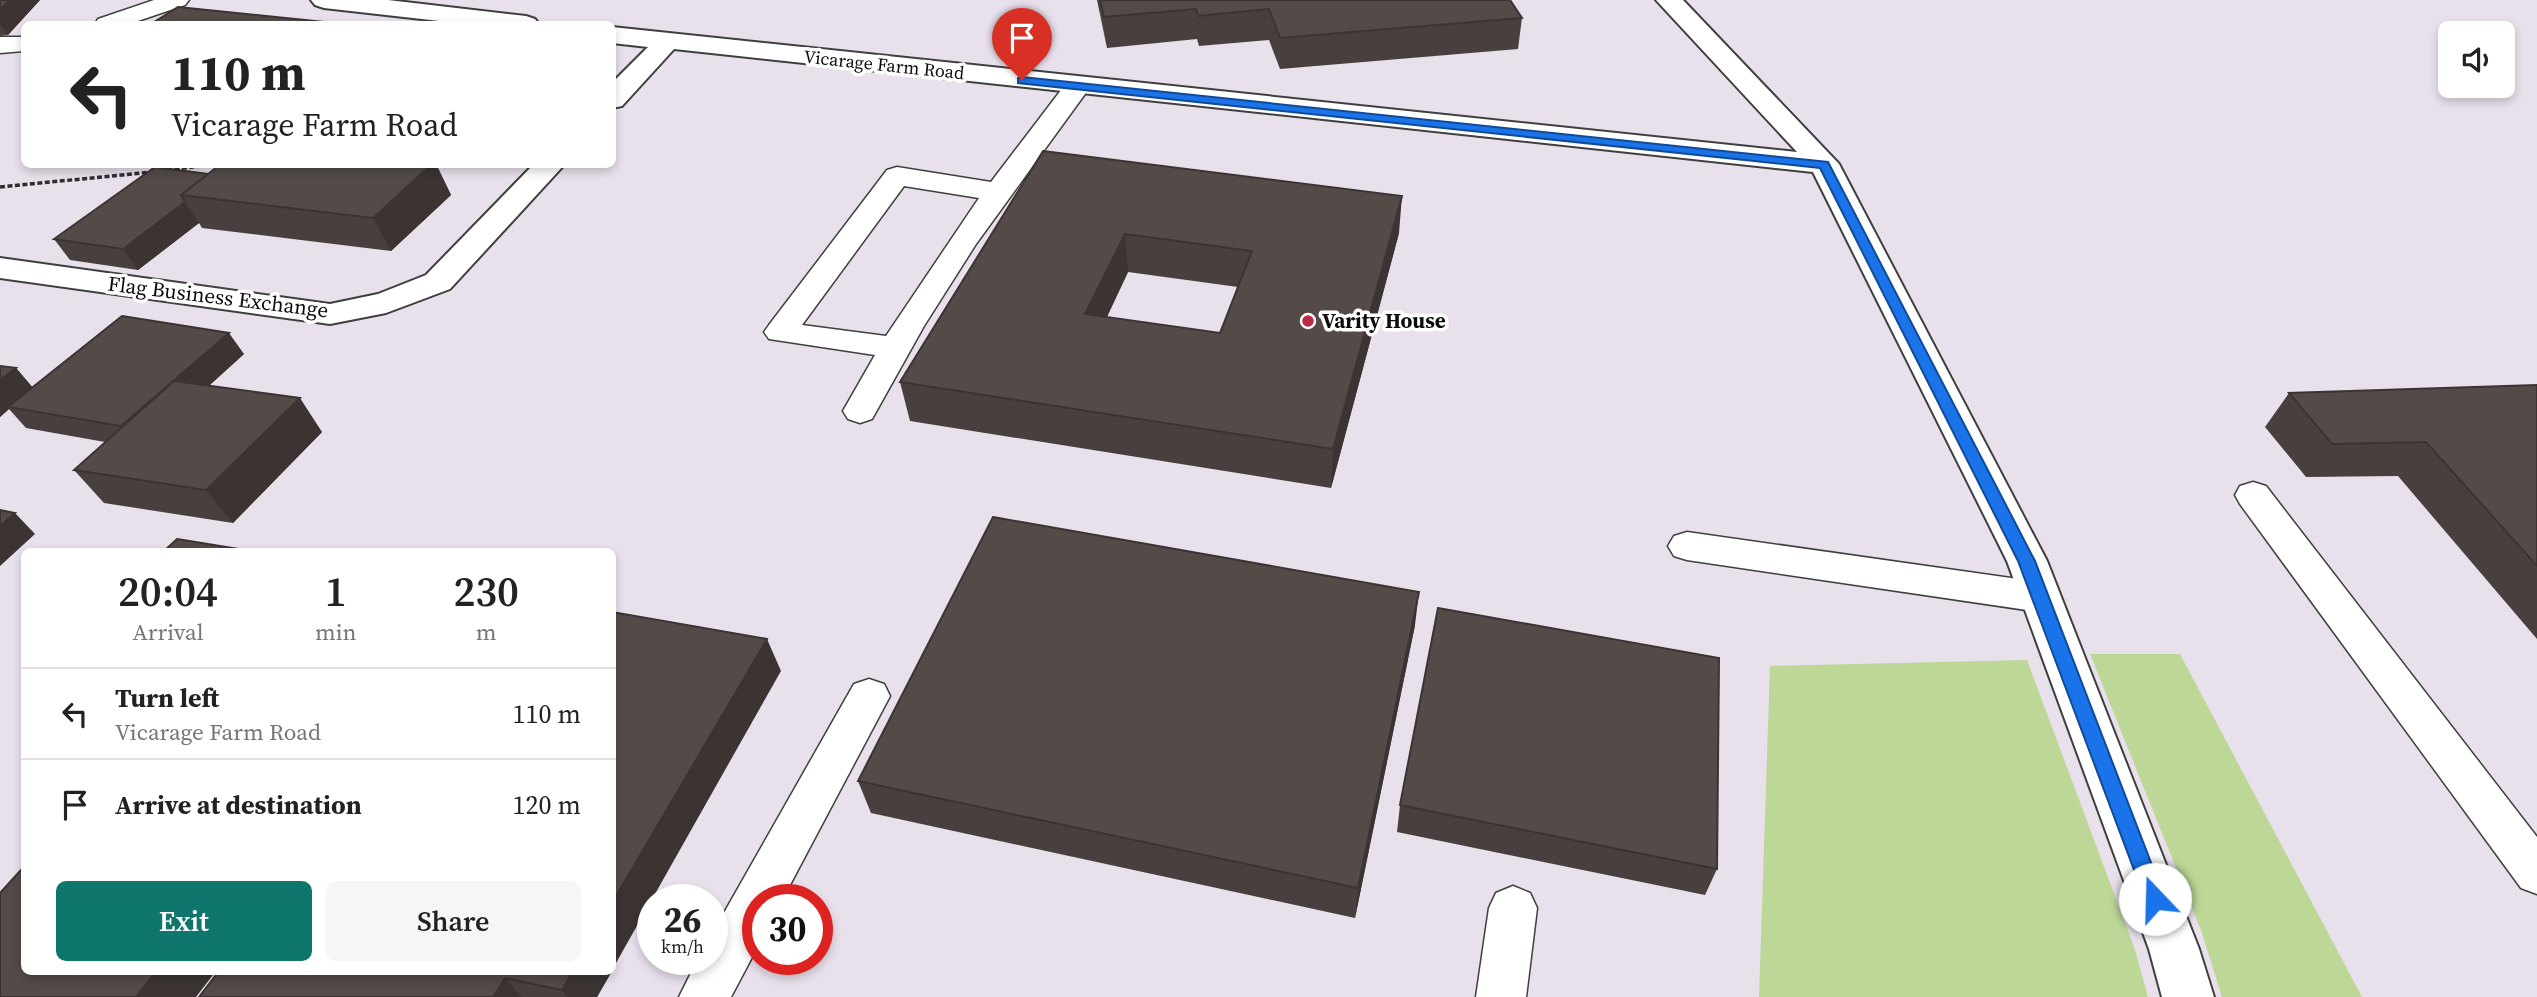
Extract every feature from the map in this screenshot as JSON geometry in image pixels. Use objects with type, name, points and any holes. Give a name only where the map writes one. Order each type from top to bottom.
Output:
[{"type":"street","points":[[324,0],[442,7],[511,21]]},
{"type":"street","points":[[1668,2],[1824,164],[2027,561],[2174,949],[2188,997]]},
{"type":"street","name":"Vicarage Farm Road","points":[[616,35],[1077,87],[1824,164]]},
{"type":"street","points":[[616,96],[668,41]]},
{"type":"street","name":"Flag Business Exchange","points":[[0,268],[330,314],[386,303],[438,282],[547,168]]},
{"type":"lane","points":[[116,21],[177,0]]},
{"type":"lane","points":[[0,45],[21,44]]},
{"type":"lane","points":[[860,411],[893,346],[997,192],[1077,87]]},
{"type":"lane","points":[[893,346],[780,332],[897,176],[997,192]]},
{"type":"lane","points":[[2253,495],[2537,873]]},
{"type":"lane","points":[[1687,546],[2040,597]]},
{"type":"lane","points":[[704,997],[869,696]]},
{"type":"lane","points":[[1501,997],[1513,908]]},
{"type":"path","points":[[0,187],[181,168]]},
{"type":"shaded area","points":[[0,0],[2537,0],[2537,997],[0,997]]},
{"type":"green space","points":[[2090,654],[2180,654],[2362,997],[2222,997],[2201,930]]},
{"type":"green space","points":[[2027,660],[2135,950],[2148,997],[1759,997],[1770,666]]},
{"type":"building","points":[[0,0],[9,0],[0,10]]},
{"type":"building","points":[[1100,0],[1510,0],[1522,18],[1280,38],[1269,9],[1198,16],[1196,9],[1104,17]]},
{"type":"building","points":[[178,7],[315,21],[156,21]]},
{"type":"building","name":"Varity House","points":[[1043,151],[1402,196],[1333,449],[900,382]],"holes":[[[1125,234],[1252,251],[1220,333],[1085,314]]]},
{"type":"building","points":[[154,168],[208,174],[181,195],[185,202],[123,249],[54,239]]},
{"type":"building","points":[[216,168],[428,168],[373,218],[181,195]]},
{"type":"building","points":[[122,316],[229,333],[121,426],[8,407]]},
{"type":"building","points":[[0,366],[16,368],[0,380]]},
{"type":"building","points":[[174,381],[300,398],[206,490],[74,470]]},
{"type":"building","points":[[2537,385],[2537,566],[2426,442],[2332,444],[2289,393]]},
{"type":"building","points":[[0,510],[15,513],[0,526]]},
{"type":"building","points":[[993,517],[1419,592],[1358,888],[858,781]]},
{"type":"building","points":[[177,539],[232,548],[167,548]]},
{"type":"building","points":[[1438,608],[1719,658],[1717,869],[1400,805]]},
{"type":"building","points":[[616,613],[767,639],[616,896]]},
{"type":"building","points":[[21,870],[21,975],[154,975],[136,997],[0,997],[0,893]]},
{"type":"building","points":[[216,975],[571,975],[562,990],[505,978],[493,997],[199,997]]},
{"type":"place","name":"Varity House","points":[[1308,321]]},
{"type":"route","points":[[1022,80],[1824,164],[2027,561],[2155,899]]}]
